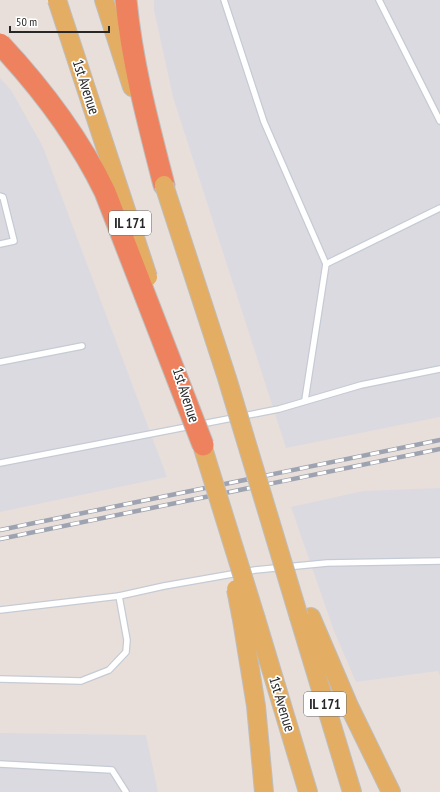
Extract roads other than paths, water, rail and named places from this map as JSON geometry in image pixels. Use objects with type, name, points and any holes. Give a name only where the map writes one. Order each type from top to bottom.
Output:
[{"type":"highway","points":[[126,0],[130,38],[140,95],[164,185]]},
{"type":"highway","points":[[0,44],[50,101],[91,162],[105,192],[203,445]]},
{"type":"main road","name":"1st Avenue","points":[[57,0],[217,488],[249,619],[308,792]]},
{"type":"main road","name":"IL 171","points":[[104,0],[227,378],[262,493],[305,617],[352,792]]},
{"type":"main road","points":[[305,617],[391,792]]},
{"type":"main road","points":[[249,619],[264,792]]},
{"type":"lane","points":[[224,0],[264,122],[326,264],[305,400]]},
{"type":"lane","points":[[379,0],[440,121]]},
{"type":"lane","points":[[0,196],[3,197],[14,241],[0,244]]},
{"type":"lane","points":[[326,264],[440,208]]},
{"type":"lane","points":[[0,362],[82,346]]},
{"type":"lane","points":[[0,463],[279,409],[305,400],[362,385],[440,370]]},
{"type":"lane","points":[[0,610],[120,596],[164,586],[262,569],[327,563],[440,561]]},
{"type":"lane","points":[[0,679],[82,681],[109,670],[126,652],[128,640],[120,596]]},
{"type":"lane","points":[[0,764],[112,770],[126,792]]},
{"type":"railway","points":[[0,530],[440,440]]},
{"type":"railway","points":[[0,539],[440,449]]}]
